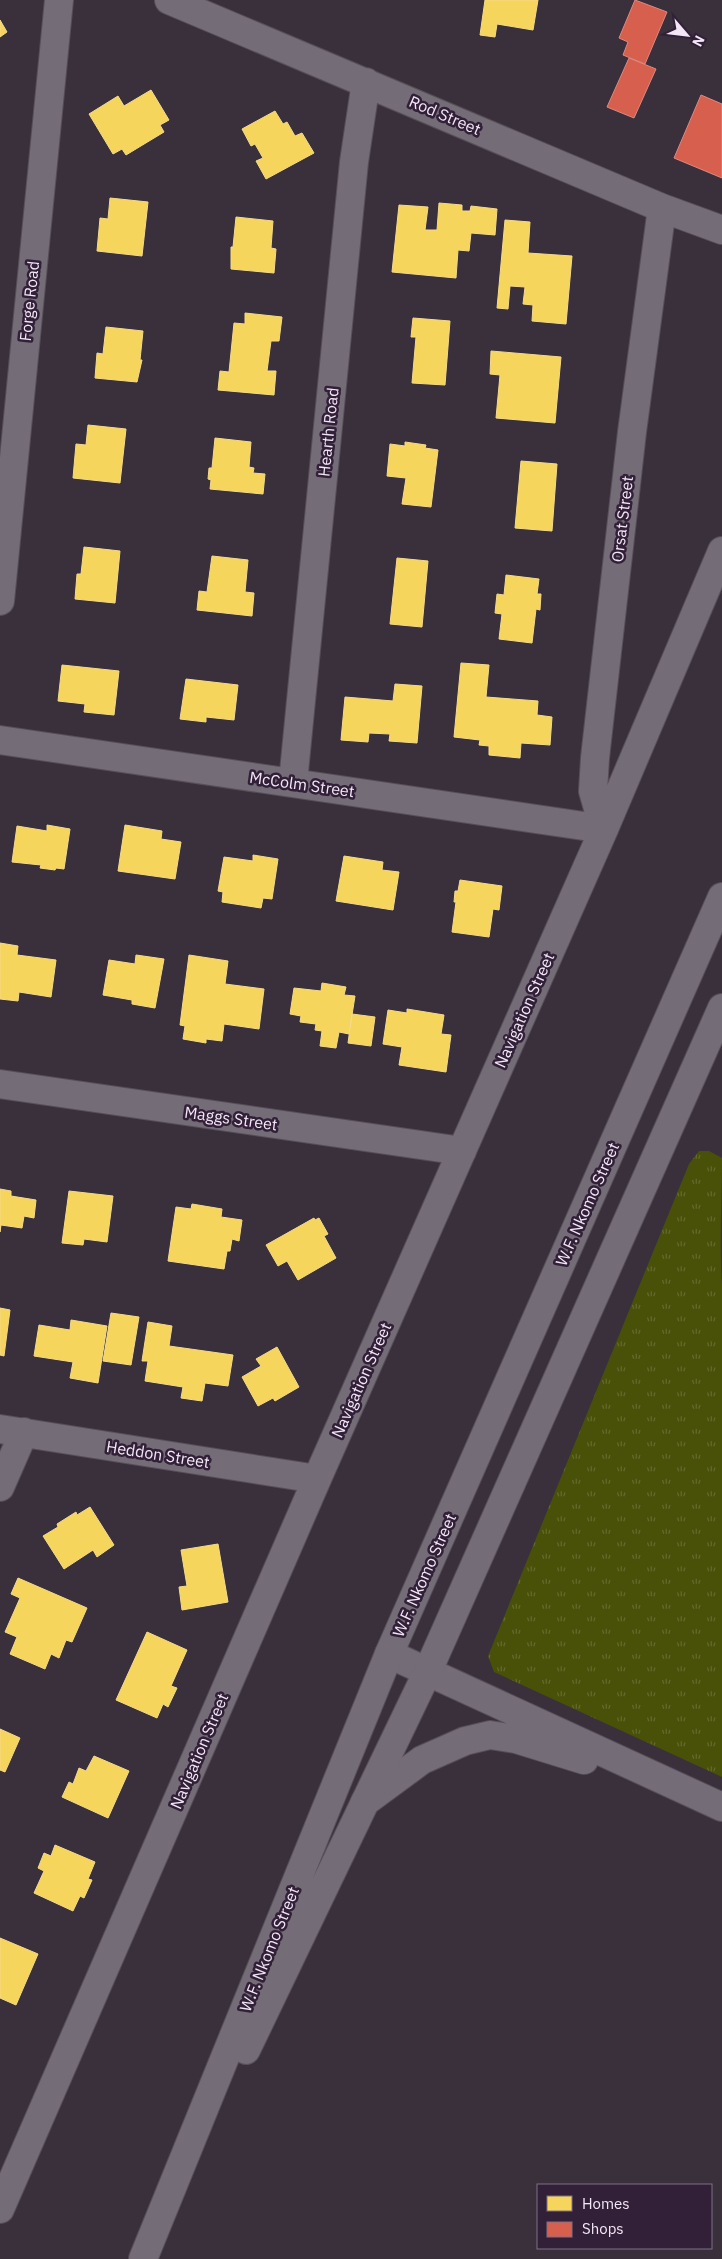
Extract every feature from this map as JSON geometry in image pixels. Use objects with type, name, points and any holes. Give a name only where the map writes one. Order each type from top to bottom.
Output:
[{"type":"street","name":"Forge Road","points":[[0,601],[58,0]]},
{"type":"street","name":"Rod Street","points":[[169,0],[662,208],[722,230]]},
{"type":"street","name":"Hearth Road","points":[[293,782],[354,162],[366,82]]},
{"type":"street","name":"Orsat Street","points":[[604,829],[593,792],[595,758],[632,432],[662,208]]},
{"type":"street","name":"Navigation Street","points":[[0,2209],[317,1479],[604,829],[722,551]]},
{"type":"street","name":"McColm Street","points":[[0,740],[604,829]]},
{"type":"street","name":"W.F. Nkomo Street","points":[[145,2259],[389,1654],[722,897]]},
{"type":"street","name":"W.F. Nkomo Street","points":[[145,2259],[427,1673],[722,1008]]},
{"type":"street","name":"Maggs Street","points":[[0,1084],[462,1151]]},
{"type":"street","points":[[0,1487],[12,1431]]},
{"type":"street","name":"Heddon Street","points":[[12,1431],[317,1479]]},
{"type":"street","points":[[389,1654],[722,1807]]},
{"type":"street","points":[[365,1802],[422,1760],[465,1741],[490,1735],[516,1739],[695,1794]]},
{"type":"green space","points":[[699,1151],[709,1151],[722,1158],[722,1777],[494,1672],[488,1656],[689,1164]]},
{"type":"building: Homes","points":[[485,0],[538,0],[533,30],[497,24],[495,37],[480,35]]},
{"type":"building: Homes","points":[[0,20],[7,32],[0,37]]},
{"type":"building: Homes","points":[[151,90],[169,120],[160,125],[164,132],[126,155],[122,149],[113,154],[89,114],[118,96],[124,106]]},
{"type":"building: Homes","points":[[275,111],[283,124],[287,122],[295,136],[302,133],[314,153],[266,179],[256,161],[263,158],[255,144],[251,146],[242,129]]},
{"type":"building: Homes","points":[[110,198],[148,202],[142,256],[97,251],[100,218],[108,219]]},
{"type":"building: Homes","points":[[439,203],[462,205],[462,211],[470,211],[471,206],[497,209],[495,235],[471,233],[469,251],[458,250],[456,278],[392,272],[399,205],[428,207],[425,230],[437,230]]},
{"type":"building: Homes","points":[[236,217],[273,221],[271,248],[276,249],[274,273],[231,269],[231,247],[233,247]]},
{"type":"building: Homes","points":[[505,220],[530,222],[528,253],[572,256],[566,324],[532,321],[533,305],[523,304],[525,287],[510,286],[508,309],[497,308]]},
{"type":"building: Homes","points":[[245,313],[282,317],[279,341],[271,341],[267,371],[276,371],[274,395],[218,390],[220,371],[229,372],[234,323],[245,324]]},
{"type":"building: Homes","points":[[413,318],[450,321],[445,385],[412,383],[416,337],[411,337]]},
{"type":"building: Homes","points":[[106,327],[143,331],[140,360],[142,360],[137,382],[95,378],[97,353],[103,354]]},
{"type":"building: Homes","points":[[491,351],[561,357],[555,423],[496,418],[500,375],[490,374]]},
{"type":"building: Homes","points":[[88,425],[126,429],[120,483],[73,478],[76,444],[86,445]]},
{"type":"building: Homes","points":[[215,438],[251,442],[249,467],[254,468],[253,473],[265,474],[263,494],[210,489],[211,480],[208,479],[209,468],[212,468]]},
{"type":"building: Homes","points":[[405,442],[426,445],[425,448],[438,450],[431,507],[402,504],[406,478],[387,476],[390,444],[405,446]]},
{"type":"building: Homes","points":[[521,461],[557,464],[552,531],[515,528]]},
{"type":"building: Homes","points":[[84,547],[120,551],[115,603],[75,599],[77,574],[81,574]]},
{"type":"building: Homes","points":[[212,556],[248,560],[245,592],[254,593],[252,616],[197,610],[199,591],[207,592]]},
{"type":"building: Homes","points":[[397,558],[428,561],[422,627],[390,624]]},
{"type":"building: Homes","points":[[506,575],[539,579],[537,594],[541,594],[540,610],[536,609],[532,643],[499,639],[502,614],[495,613],[497,594],[504,595]]},
{"type":"building: Homes","points":[[461,663],[489,665],[486,697],[538,701],[537,715],[552,717],[550,745],[521,743],[520,758],[489,755],[489,746],[479,745],[480,740],[454,737]]},
{"type":"building: Homes","points":[[62,665],[119,671],[114,715],[84,712],[85,704],[58,701]]},
{"type":"building: Homes","points":[[186,679],[238,685],[234,720],[206,717],[206,722],[180,719]]},
{"type":"building: Homes","points":[[395,684],[422,686],[417,743],[389,741],[390,734],[369,733],[368,742],[341,740],[345,697],[393,701]]},
{"type":"building: Homes","points":[[47,825],[70,829],[64,869],[40,868],[41,865],[12,862],[17,826],[47,831]]},
{"type":"building: Homes","points":[[125,825],[162,831],[161,839],[181,842],[175,879],[118,871]]},
{"type":"building: Homes","points":[[253,855],[278,859],[272,899],[263,898],[261,908],[222,902],[223,892],[218,891],[224,857],[253,861]]},
{"type":"building: Homes","points":[[344,856],[383,862],[382,870],[399,872],[393,910],[336,901]]},
{"type":"building: Homes","points":[[460,880],[502,886],[499,910],[493,909],[489,937],[452,932],[456,902],[454,902],[455,891],[458,891]]},
{"type":"building: Homes","points":[[0,943],[18,946],[17,955],[56,960],[51,997],[19,992],[18,1001],[0,999]]},
{"type":"building: Homes","points":[[136,955],[164,959],[155,1008],[132,1004],[132,1000],[103,995],[109,960],[135,964]]},
{"type":"building: Homes","points":[[189,955],[228,961],[225,984],[264,989],[259,1029],[224,1024],[222,1041],[206,1039],[206,1043],[183,1039],[185,1026],[180,1025]]},
{"type":"building: Homes","points":[[322,983],[346,987],[344,995],[355,996],[349,1034],[339,1032],[336,1048],[320,1046],[322,1031],[315,1030],[316,1024],[300,1022],[301,1016],[290,1014],[294,988],[321,991]]},
{"type":"building: Homes","points":[[407,1009],[444,1015],[441,1034],[451,1035],[446,1072],[399,1065],[402,1047],[383,1044],[388,1010],[407,1013]]},
{"type":"building: Homes","points":[[352,1014],[375,1017],[371,1046],[348,1043]]},
{"type":"building: Homes","points":[[0,1189],[11,1191],[11,1196],[36,1200],[34,1218],[24,1216],[22,1228],[1,1225],[0,1232]]},
{"type":"building: Homes","points":[[69,1191],[113,1196],[107,1242],[84,1239],[83,1245],[62,1243]]},
{"type":"building: Homes","points":[[192,1204],[222,1209],[221,1217],[242,1220],[239,1241],[232,1239],[230,1251],[227,1251],[224,1269],[168,1261],[176,1207],[191,1209]]},
{"type":"building: Homes","points":[[314,1218],[315,1220],[319,1218],[328,1234],[324,1236],[336,1258],[298,1280],[287,1261],[278,1266],[266,1245]]},
{"type":"building: Homes","points":[[0,1308],[10,1310],[4,1356],[0,1355]]},
{"type":"building: Homes","points":[[111,1313],[139,1317],[131,1365],[103,1361]]},
{"type":"building: Homes","points":[[71,1320],[107,1326],[98,1383],[70,1378],[73,1362],[34,1356],[39,1325],[70,1330]]},
{"type":"building: Homes","points":[[148,1322],[172,1326],[169,1346],[233,1355],[228,1386],[205,1383],[202,1401],[181,1398],[183,1387],[145,1381],[148,1361],[142,1361]]},
{"type":"building: Homes","points":[[277,1347],[299,1387],[275,1401],[273,1398],[258,1406],[242,1377],[261,1366],[256,1359]]},
{"type":"building: Homes","points":[[90,1507],[114,1545],[97,1557],[93,1550],[64,1569],[43,1536],[58,1527],[57,1524],[76,1512],[77,1515]]},
{"type":"building: Homes","points":[[218,1544],[228,1602],[182,1610],[179,1587],[187,1586],[181,1550]]},
{"type":"building: Homes","points":[[18,1578],[87,1608],[72,1642],[66,1640],[59,1658],[51,1654],[45,1669],[10,1654],[17,1637],[5,1632],[20,1598],[11,1594]]},
{"type":"building: Homes","points":[[147,1632],[187,1650],[171,1686],[177,1688],[168,1707],[163,1704],[157,1718],[116,1700]]},
{"type":"building: Homes","points":[[0,1729],[20,1738],[5,1772],[0,1770]]},
{"type":"building: Homes","points":[[94,1756],[129,1771],[108,1818],[62,1797],[69,1782],[73,1784],[79,1768],[86,1771]]},
{"type":"building: Homes","points":[[55,1845],[95,1862],[88,1879],[92,1880],[84,1898],[80,1896],[73,1911],[34,1893],[44,1871],[38,1868],[44,1853],[51,1856]]},
{"type":"building: Homes","points":[[0,1938],[38,1954],[16,2005],[0,1998]]},
{"type":"building: Shops","points":[[635,0],[667,12],[645,64],[623,55],[628,42],[619,38]]},
{"type":"building: Shops","points":[[629,58],[656,69],[634,118],[607,107]]},
{"type":"building: Shops","points":[[701,95],[722,104],[722,178],[674,158]]}]
